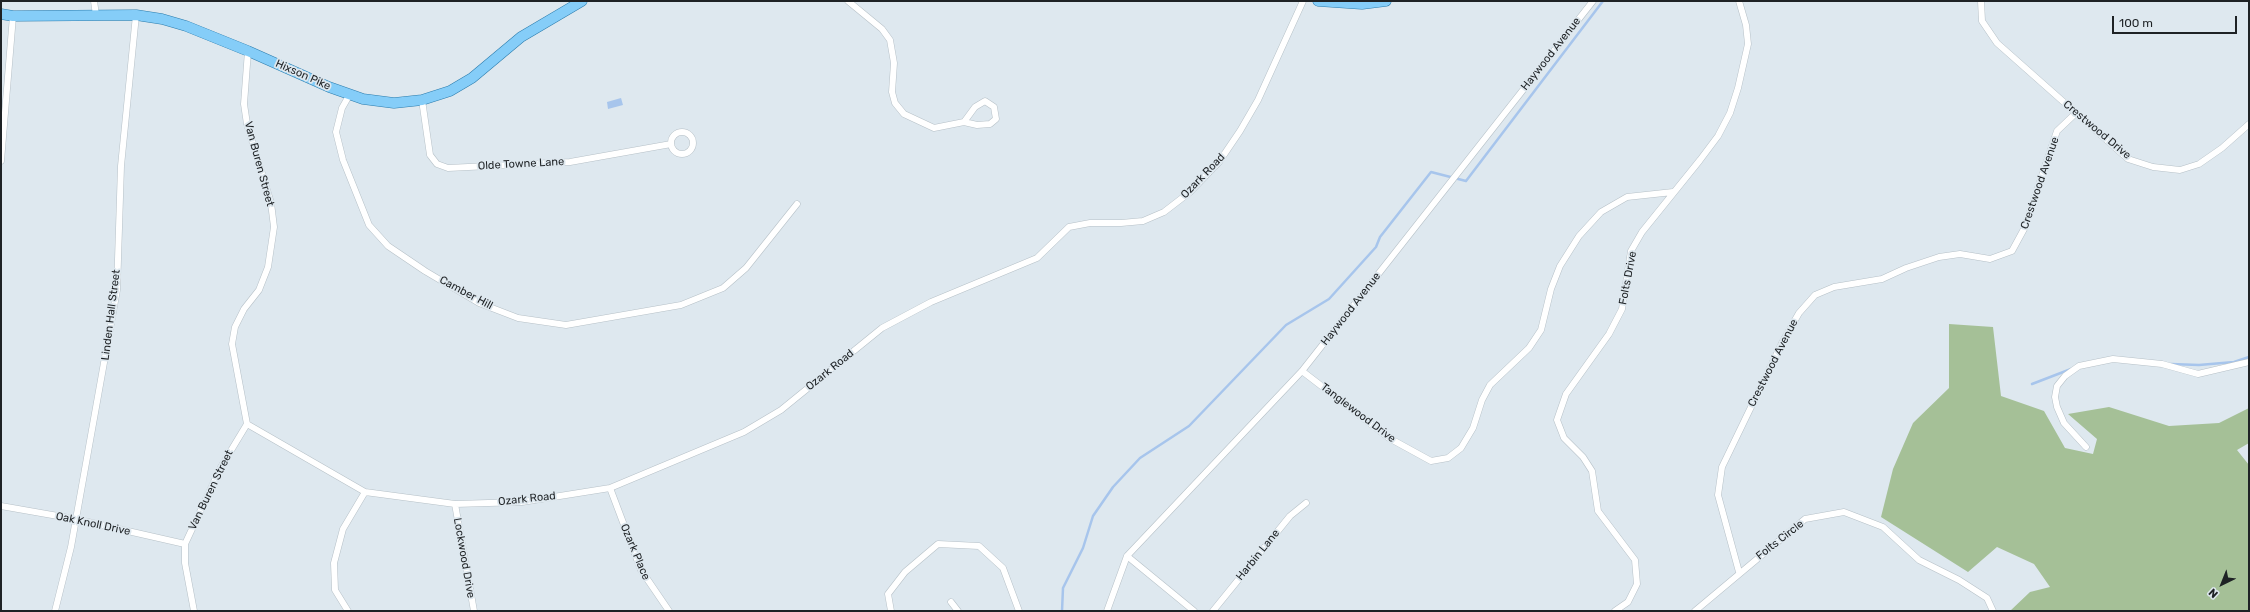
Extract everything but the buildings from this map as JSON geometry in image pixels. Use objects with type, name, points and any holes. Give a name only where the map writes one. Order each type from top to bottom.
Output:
[{"type":"main road","name":"Hixson Pike","points":[[1,14],[13,16],[136,15],[186,26],[248,51],[329,87],[363,99],[394,103],[422,100],[450,91],[472,78],[521,37],[582,1]]},
{"type":"main road","points":[[1318,1],[1362,4],[1386,1]]},
{"type":"street","points":[[94,1],[96,15]]},
{"type":"street","points":[[848,1],[855,3],[890,40],[894,63],[892,92],[895,103],[904,114],[934,128],[953,126],[964,122],[980,103],[985,101],[994,107],[996,119],[990,124],[977,125],[964,122]]},
{"type":"street","name":"Ozark Road","points":[[247,424],[365,492],[454,504],[522,502],[610,488],[744,432],[782,410],[882,328],[931,302],[1038,258],[1069,227],[1090,223],[1143,221],[1164,212],[1190,192],[1219,162],[1240,131],[1258,100],[1303,1]]},
{"type":"street","name":"Haywood Avenue","points":[[1107,611],[1127,556],[1302,371],[1593,1]]},
{"type":"street","name":"Folts Drive","points":[[1615,611],[1628,602],[1637,584],[1635,560],[1598,511],[1592,471],[1583,457],[1564,438],[1557,420],[1566,394],[1609,334],[1622,309],[1631,251],[1642,232],[1718,136],[1730,113],[1738,88],[1748,44],[1746,25],[1739,1]]},
{"type":"street","name":"Crestwood Drive","points":[[1980,1],[1982,21],[1997,43],[2128,159],[2153,167],[2180,170],[2198,164],[2222,148],[2249,124]]},
{"type":"street","name":"Linden Hall Street","points":[[55,611],[62,586],[75,519],[106,358],[117,290],[121,166],[136,15]]},
{"type":"street","points":[[1,161],[13,16]]},
{"type":"street","name":"Van Buren Street","points":[[194,611],[185,563],[185,544],[221,467],[247,424],[232,344],[235,327],[244,309],[259,290],[268,267],[274,227],[271,203],[247,124],[244,104],[248,51]]},
{"type":"street","name":"Camber Hill","points":[[350,94],[342,108],[336,132],[343,160],[370,225],[388,246],[425,271],[479,303],[518,318],[566,325],[681,305],[723,288],[746,268],[797,204]]},
{"type":"street","name":"Olde Towne Lane","points":[[422,100],[430,155],[436,164],[448,168],[570,162],[671,144]]},
{"type":"street","name":"Crestwood Avenue","points":[[1739,572],[1718,495],[1722,467],[1782,343],[1799,313],[1815,295],[1834,287],[1882,280],[1906,268],[1939,257],[1960,254],[1990,259],[2012,251],[2024,229],[2057,131],[2076,113]]},
{"type":"street","name":"Tanglewood Drive","points":[[1302,371],[1389,438],[1431,461],[1448,458],[1461,448],[1469,435],[1482,400],[1490,385],[1529,348],[1541,330],[1560,266],[1579,236],[1601,212],[1627,197],[1673,192]]},
{"type":"street","points":[[2086,447],[2064,423],[2057,407],[2055,397],[2057,386],[2065,376],[2079,366],[2113,358],[2162,364],[2198,374],[2249,362]]},
{"type":"street","name":"Ozark Place","points":[[610,488],[641,570],[669,611]]},
{"type":"street","points":[[348,611],[335,590],[334,563],[342,529],[365,492]]},
{"type":"street","name":"Harbin Lane","points":[[1213,611],[1290,516],[1306,503]]},
{"type":"street","name":"Lockwood Drive","points":[[454,504],[474,611]]},
{"type":"street","name":"Oak Knoll Drive","points":[[1,506],[75,519],[185,544]]},
{"type":"street","name":"Folts Circle","points":[[1695,611],[1739,572],[1806,519],[1844,512],[1883,527],[1919,560],[1959,580],[1987,598],[1993,611]]},
{"type":"street","points":[[891,611],[888,594],[905,572],[938,544],[979,546],[1002,568],[1019,611]]},
{"type":"street","points":[[1127,556],[1194,611]]},
{"type":"street","points":[[951,602],[958,611]]},
{"type":"green space","points":[[1949,324],[1993,327],[2001,396],[2044,411],[2065,448],[2093,454],[2097,439],[2068,414],[2109,407],[2169,426],[2219,423],[2249,408],[2249,443],[2237,450],[2249,465],[2249,611],[2010,611],[2030,592],[2050,587],[2034,564],[1997,547],[1968,572],[1881,517],[1893,469],[1913,423],[1949,388]]},
{"type":"water","points":[[621,98],[623,105],[608,109],[607,102]]},
{"type":"waterway","points":[[1062,611],[1063,588],[1083,548],[1093,516],[1113,487],[1140,458],[1189,426],[1286,325],[1329,299],[1376,247],[1380,237],[1431,172],[1466,181],[1603,1]]},
{"type":"waterway","points":[[2171,364],[2199,365],[2234,362],[2249,357]]},
{"type":"waterway","points":[[2032,384],[2071,369]]}]
